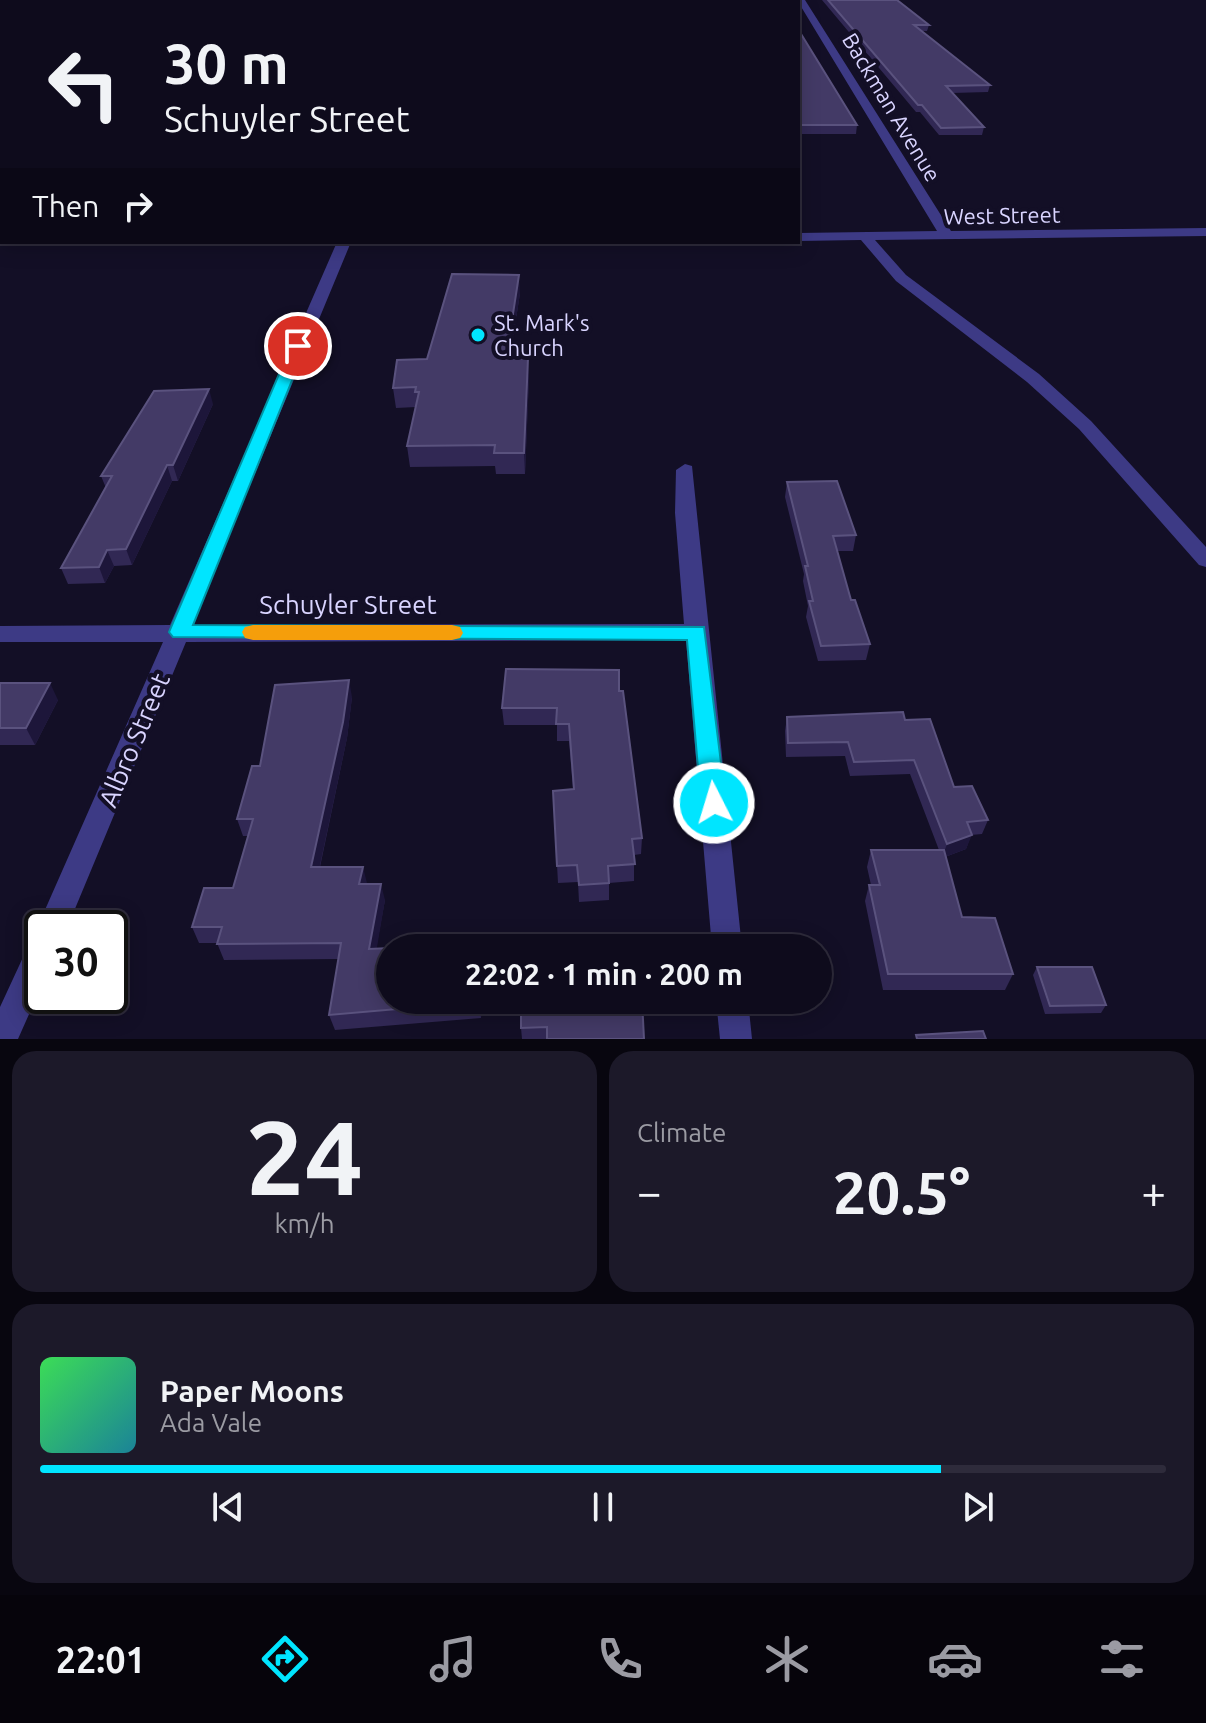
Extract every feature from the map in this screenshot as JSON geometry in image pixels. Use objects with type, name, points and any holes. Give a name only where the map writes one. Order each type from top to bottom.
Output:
[{"type":"street","name":"Backman Avenue","points":[[801,0],[947,236]]},
{"type":"street","name":"West Street","points":[[800,237],[1206,232]]},
{"type":"street","points":[[865,237],[901,278],[1033,378],[1085,425],[1137,479],[1206,560]]},
{"type":"street","name":"Albro Street","points":[[60,910],[343,244]]},
{"type":"street","points":[[685,470],[685,513],[726,934]]},
{"type":"street","name":"Schuyler Street","points":[[0,634],[697,632]]},
{"type":"street","points":[[2,1039],[24,990]]},
{"type":"street","points":[[733,1014],[736,1039]]},
{"type":"building","points":[[828,0],[897,0],[929,25],[914,25],[990,85],[946,86],[984,127],[941,128]]},
{"type":"building","points":[[800,32],[857,125],[800,123]]},
{"type":"building","points":[[452,274],[519,275],[506,359],[528,358],[524,453],[494,453],[495,445],[407,446],[419,392],[415,392],[416,387],[393,388],[397,360],[427,359]]},
{"type":"building","points":[[209,389],[173,465],[167,465],[126,549],[107,550],[99,567],[61,568],[112,476],[101,476],[154,391]]},
{"type":"building","points":[[837,481],[856,535],[833,536],[851,600],[855,600],[870,644],[821,646],[809,601],[813,601],[805,566],[808,566],[787,482]]},
{"type":"building","points":[[506,669],[619,670],[619,691],[623,691],[642,838],[632,839],[635,864],[608,866],[609,883],[579,885],[577,865],[557,866],[553,791],[574,789],[569,724],[556,724],[557,708],[502,708]]},
{"type":"building","points":[[349,680],[343,722],[311,867],[363,867],[359,884],[381,884],[369,949],[376,949],[376,1011],[329,1015],[341,943],[217,944],[222,927],[192,927],[204,888],[233,888],[253,819],[237,819],[252,766],[260,766],[275,685]]},
{"type":"building","points":[[0,683],[50,683],[26,728],[0,728]]},
{"type":"building","points":[[903,712],[905,720],[930,719],[954,787],[972,786],[988,820],[967,822],[972,835],[947,844],[914,760],[854,762],[848,742],[788,743],[787,717]]},
{"type":"building","points":[[871,850],[944,850],[962,917],[995,918],[1013,974],[888,974],[869,885],[880,885]]},
{"type":"building","points":[[1037,967],[1092,967],[1106,1005],[1050,1006]]},
{"type":"building","points":[[521,1014],[643,1014],[644,1039],[547,1039],[547,1027],[521,1028]]},
{"type":"building","points":[[983,1031],[986,1039],[917,1039],[916,1035]]},
{"type":"slow traffic","points":[[253,632],[452,633]]},
{"type":"place","name":"St. Mark's Church","points":[[478,335]]},
{"type":"route","points":[[298,346],[180,632],[697,632],[714,803]]}]
